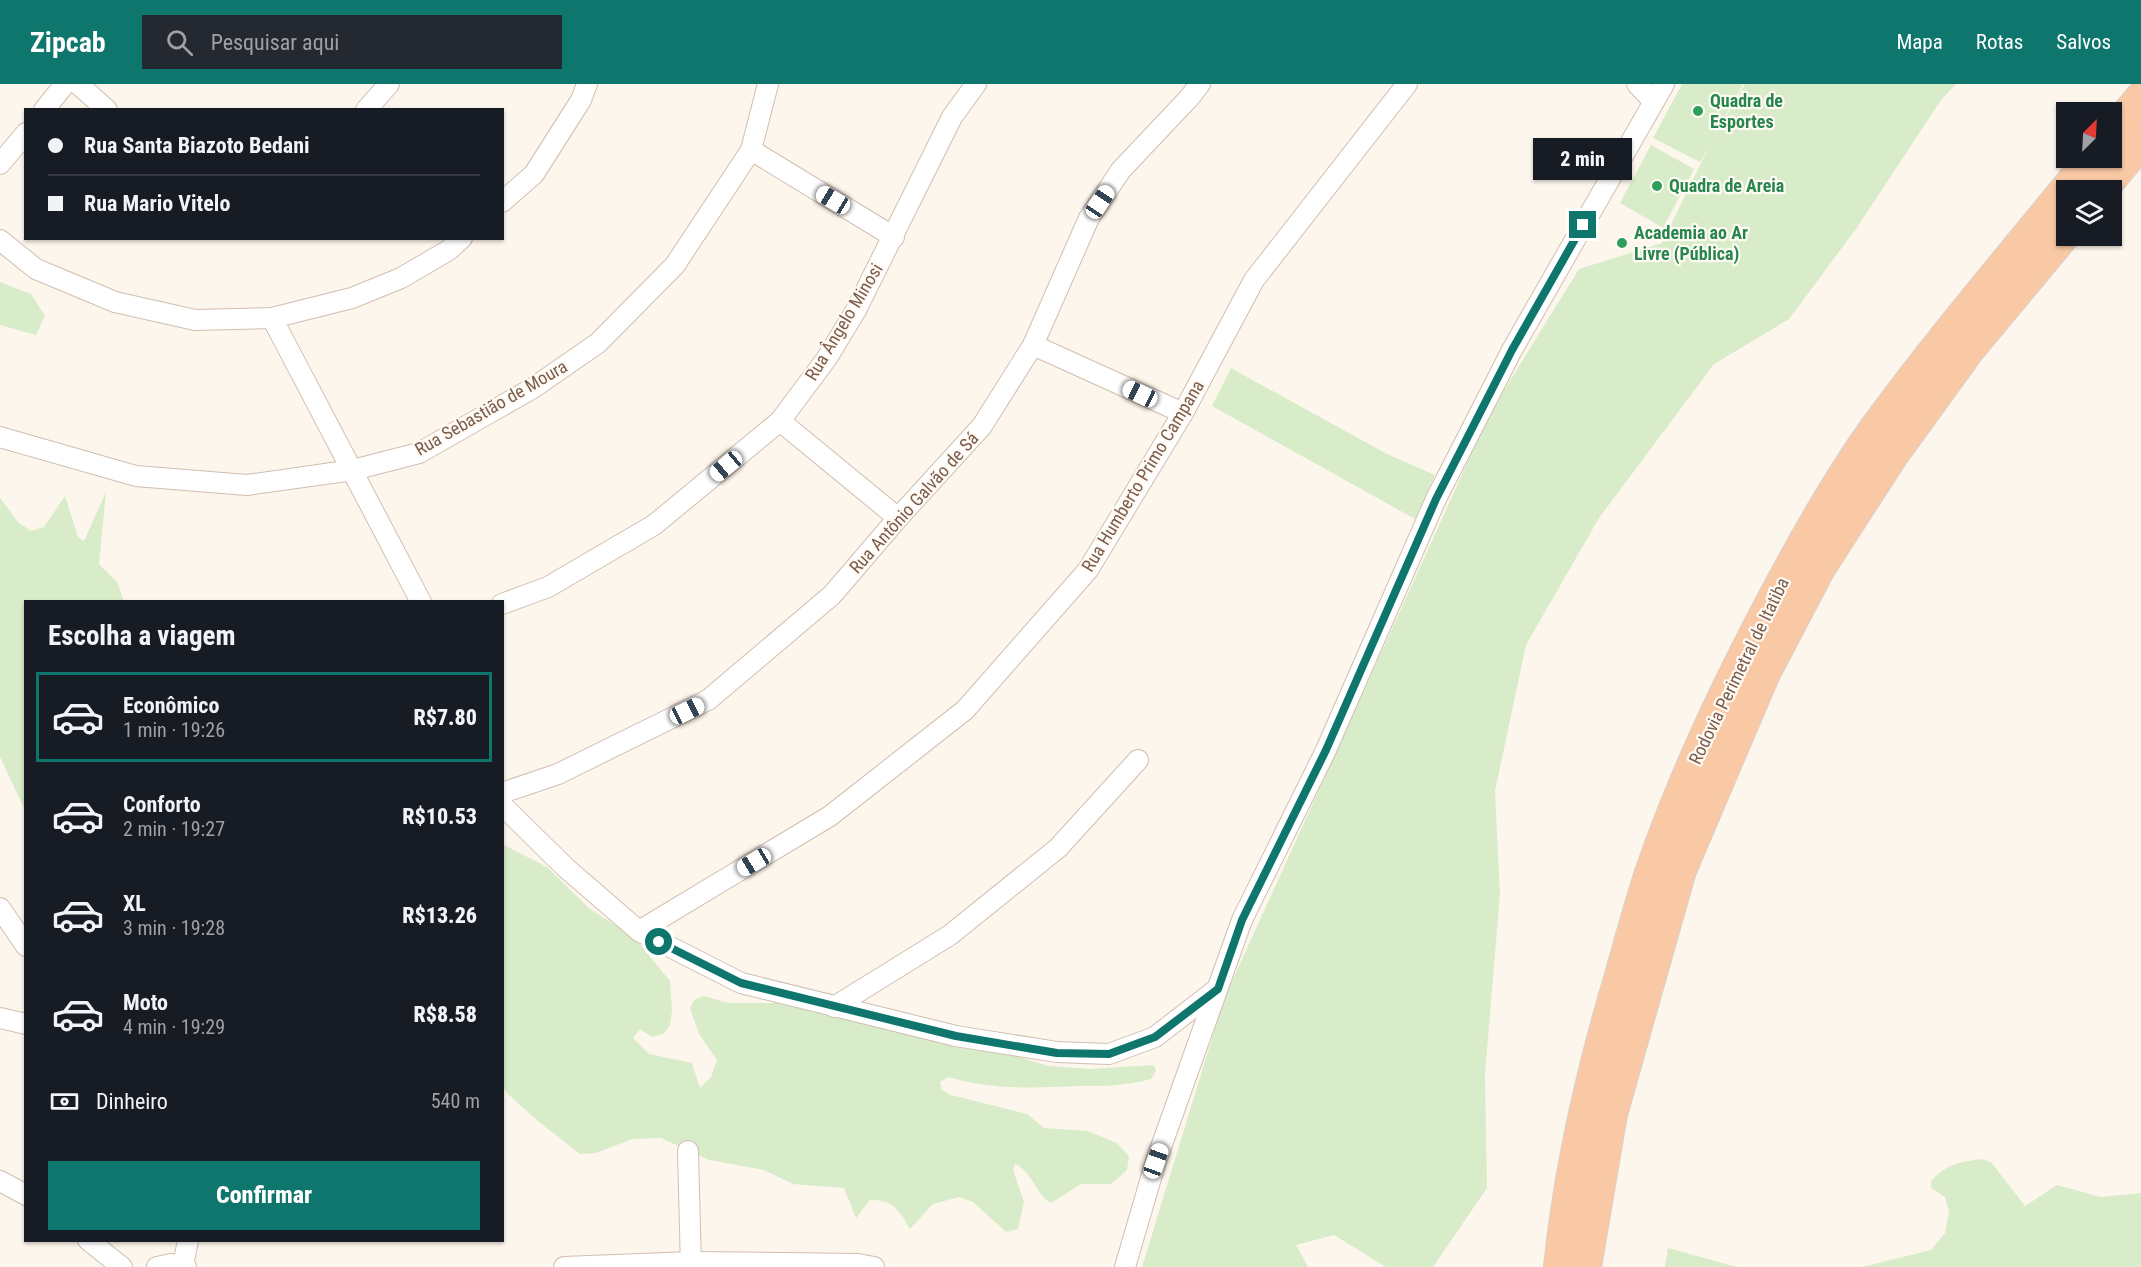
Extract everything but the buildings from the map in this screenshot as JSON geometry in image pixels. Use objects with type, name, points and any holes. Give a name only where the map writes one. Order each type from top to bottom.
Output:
[{"type":"highway","points":[[2122,121],[2141,98]]},
{"type":"highway","points":[[2109,180],[2141,142]]},
{"type":"highway","name":"Rodovia Perimetral de Itatiba","points":[[1560,1267],[1582,1121],[1607,1021],[1650,876],[1688,775],[1717,711],[1797,554],[1876,428],[2084,168]]},
{"type":"highway","name":"Rodovia Perimetral de Itatiba","points":[[1585,1267],[1611,1114],[1680,870],[1764,673],[1819,568],[1892,455],[1968,350],[2056,244]]},
{"type":"street","points":[[46,108],[65,84]]},
{"type":"street","points":[[78,84],[105,108]]},
{"type":"street","points":[[368,108],[389,84]]},
{"type":"street","points":[[504,200],[534,174],[581,100],[587,84]]},
{"type":"street","name":"Rua Sebastião de Moura","points":[[0,437],[136,476],[247,485],[353,470],[419,453],[533,388],[598,343],[675,265],[751,150],[768,84]]},
{"type":"street","name":"Rua Ângelo Minosi","points":[[504,603],[548,587],[654,525],[780,421],[827,358],[856,310],[952,117],[976,84]]},
{"type":"street","name":"Rua Antônio Galvão de Sá","points":[[504,792],[558,774],[708,700],[832,595],[982,426],[1034,345],[1089,218],[1121,170],[1190,98],[1200,84]]},
{"type":"street","name":"Rua Humberto Primo Campana","points":[[639,931],[830,816],[965,710],[1088,570],[1183,413],[1254,280],[1407,84]]},
{"type":"street","points":[[1637,84],[1653,101]]},
{"type":"street","points":[[1125,1267],[1156,1161],[1242,920],[1326,750],[1436,499],[1512,350],[1664,84]]},
{"type":"street","points":[[0,164],[24,135]]},
{"type":"street","points":[[751,150],[894,237]]},
{"type":"street","points":[[0,240],[36,269],[114,302],[195,320],[272,318],[352,298],[391,282],[449,250],[460,240]]},
{"type":"street","points":[[272,318],[420,600]]},
{"type":"street","points":[[1034,345],[1183,413]]},
{"type":"street","points":[[780,421],[898,518]]},
{"type":"street","points":[[834,1007],[950,935],[1058,848],[1138,760]]},
{"type":"street","points":[[504,807],[566,868],[639,931],[741,983],[834,1007],[956,1036],[1057,1053],[1109,1054],[1155,1037],[1218,989]]},
{"type":"street","points":[[0,908],[24,943]]},
{"type":"street","points":[[0,1018],[24,1024]]},
{"type":"street","points":[[688,1151],[691,1264]]},
{"type":"street","points":[[0,1181],[24,1194]]},
{"type":"street","points":[[91,1242],[122,1267]]},
{"type":"street","points":[[158,1267],[171,1264],[184,1266],[188,1242]]},
{"type":"street","points":[[564,1267],[691,1264],[858,1264],[874,1267]]},
{"type":"green space","points":[[1682,84],[1743,84],[1711,142],[1745,84],[1956,84],[1941,100],[1856,229],[1789,319],[1714,364],[1599,518],[1526,645],[1495,791],[1500,894],[1485,1074],[1487,1188],[1433,1267],[1386,1267],[1334,1235],[1296,1245],[1308,1267],[1142,1267],[1224,999],[1490,413],[1579,269],[1662,243],[1709,147],[1700,162],[1653,138]]},
{"type":"green space","name":"Quadra de Areia","points":[[1651,145],[1694,169],[1663,228],[1620,203]]},
{"type":"green space","points":[[0,282],[31,294],[45,316],[36,335],[0,325]]},
{"type":"green space","points":[[1231,368],[1385,453],[1435,475],[1415,519],[1212,406]]},
{"type":"green space","points":[[106,492],[99,564],[117,582],[124,600],[24,600],[24,808],[0,757],[0,498],[19,523],[31,531],[44,527],[65,496],[78,537],[84,541]]},
{"type":"green space","points":[[504,845],[547,867],[590,909],[634,937],[670,981],[672,1010],[670,1026],[663,1034],[652,1037],[640,1029],[633,1038],[649,1054],[692,1063],[700,1088],[711,1077],[717,1060],[699,1034],[690,1008],[694,1000],[704,996],[729,1003],[805,1003],[897,1019],[1048,1066],[1090,1069],[1154,1065],[1156,1071],[1151,1079],[1115,1085],[1013,1087],[980,1084],[949,1077],[940,1082],[942,1090],[951,1095],[1027,1114],[1044,1128],[1087,1131],[1117,1143],[1129,1156],[1127,1170],[1111,1184],[1081,1184],[1051,1203],[1041,1194],[1026,1172],[1015,1164],[1013,1170],[1024,1202],[1018,1229],[1006,1232],[973,1202],[959,1197],[933,1204],[910,1229],[899,1211],[884,1201],[870,1200],[856,1218],[844,1188],[793,1184],[764,1170],[709,1160],[661,1138],[632,1139],[596,1153],[580,1154],[507,1093],[504,1088]]},
{"type":"green space","points":[[1982,1159],[1991,1162],[2025,1206],[2057,1185],[2101,1197],[2141,1193],[2141,1267],[1862,1267],[1931,1250],[1945,1233],[1949,1212],[1945,1197],[1931,1188],[1931,1181],[1942,1171],[1954,1165]]},
{"type":"green space","points":[[1668,1248],[1737,1267],[1665,1267]]},
{"type":"place","name":"Quadra de Esportes","points":[[1698,111]]},
{"type":"place","name":"Quadra de Areia","points":[[1657,186]]},
{"type":"place","name":"Academia ao Ar Livre (Pública)","points":[[1622,243]]},
{"type":"route","points":[[659,942],[741,983],[956,1036],[1057,1053],[1109,1054],[1155,1037],[1218,989],[1242,920],[1326,750],[1436,499],[1512,350],[1583,225]]}]
